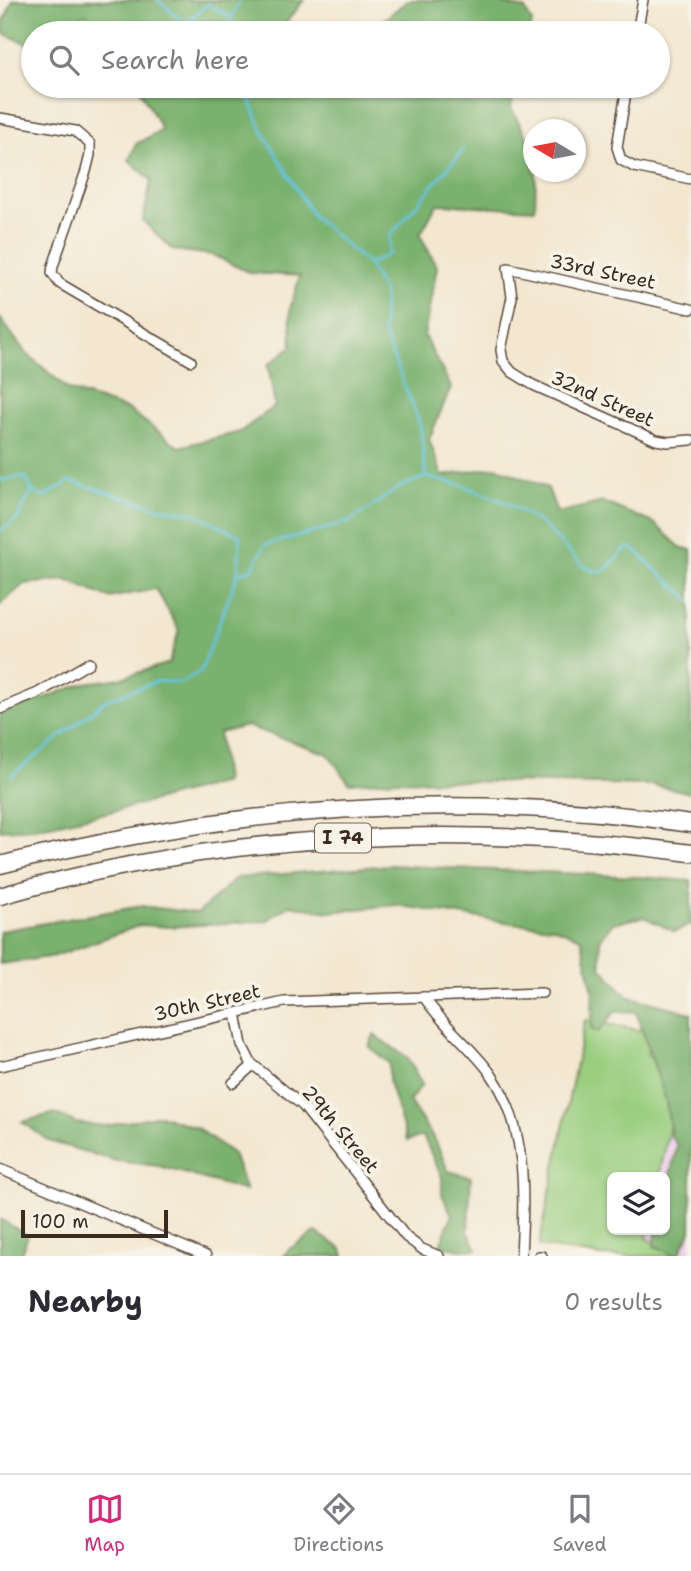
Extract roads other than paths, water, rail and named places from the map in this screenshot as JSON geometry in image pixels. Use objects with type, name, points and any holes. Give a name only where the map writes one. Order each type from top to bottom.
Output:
[{"type":"highway","name":"I 74","points":[[0,864],[102,840],[172,828],[253,816],[329,810],[510,806],[691,824]]},
{"type":"highway","name":"I 74","points":[[0,896],[157,860],[317,840],[496,835],[586,840],[691,853]]},
{"type":"street","points":[[639,21],[643,0]]},
{"type":"street","points":[[625,98],[617,146],[621,160],[634,167],[691,178]]},
{"type":"street","points":[[0,118],[75,131],[90,144],[89,162],[52,273],[65,287],[191,360]]},
{"type":"street","name":"33rd Street","points":[[507,367],[501,350],[512,297],[508,268],[691,309]]},
{"type":"street","name":"32nd Street","points":[[507,367],[518,378],[645,436],[668,442],[691,440]]},
{"type":"street","points":[[0,709],[38,693],[89,663]]},
{"type":"street","name":"30th Street","points":[[0,1066],[284,1002],[542,993]]},
{"type":"street","points":[[424,997],[447,1027],[492,1075],[510,1111],[520,1142],[522,1166],[521,1256]]},
{"type":"street","name":"29th Street","points":[[236,1013],[245,1054],[253,1065],[303,1106],[406,1237],[422,1249],[439,1256]]},
{"type":"street","points":[[233,1083],[253,1065]]},
{"type":"street","points":[[0,1169],[206,1256]]},
{"type":"waterway","points":[[158,0],[183,21]]},
{"type":"waterway","points":[[231,18],[240,0]]},
{"type":"waterway","points":[[187,21],[208,4],[231,18],[230,21]]},
{"type":"waterway","points":[[250,98],[262,131],[313,216],[368,264],[384,292],[383,332],[420,424],[426,477]]},
{"type":"waterway","points":[[369,264],[389,254],[390,236],[464,149]]},
{"type":"waterway","points":[[0,480],[26,477],[32,491],[44,497],[70,481],[156,507],[196,514],[240,536],[238,573],[252,569],[265,545],[349,522],[401,486],[426,477],[461,485],[509,504],[541,523],[583,566],[594,571],[604,571],[627,548],[632,548],[691,601]]},
{"type":"waterway","points":[[0,531],[17,519],[32,491]]},
{"type":"waterway","points":[[11,776],[106,700],[158,681],[181,683],[201,671],[238,573]]}]
